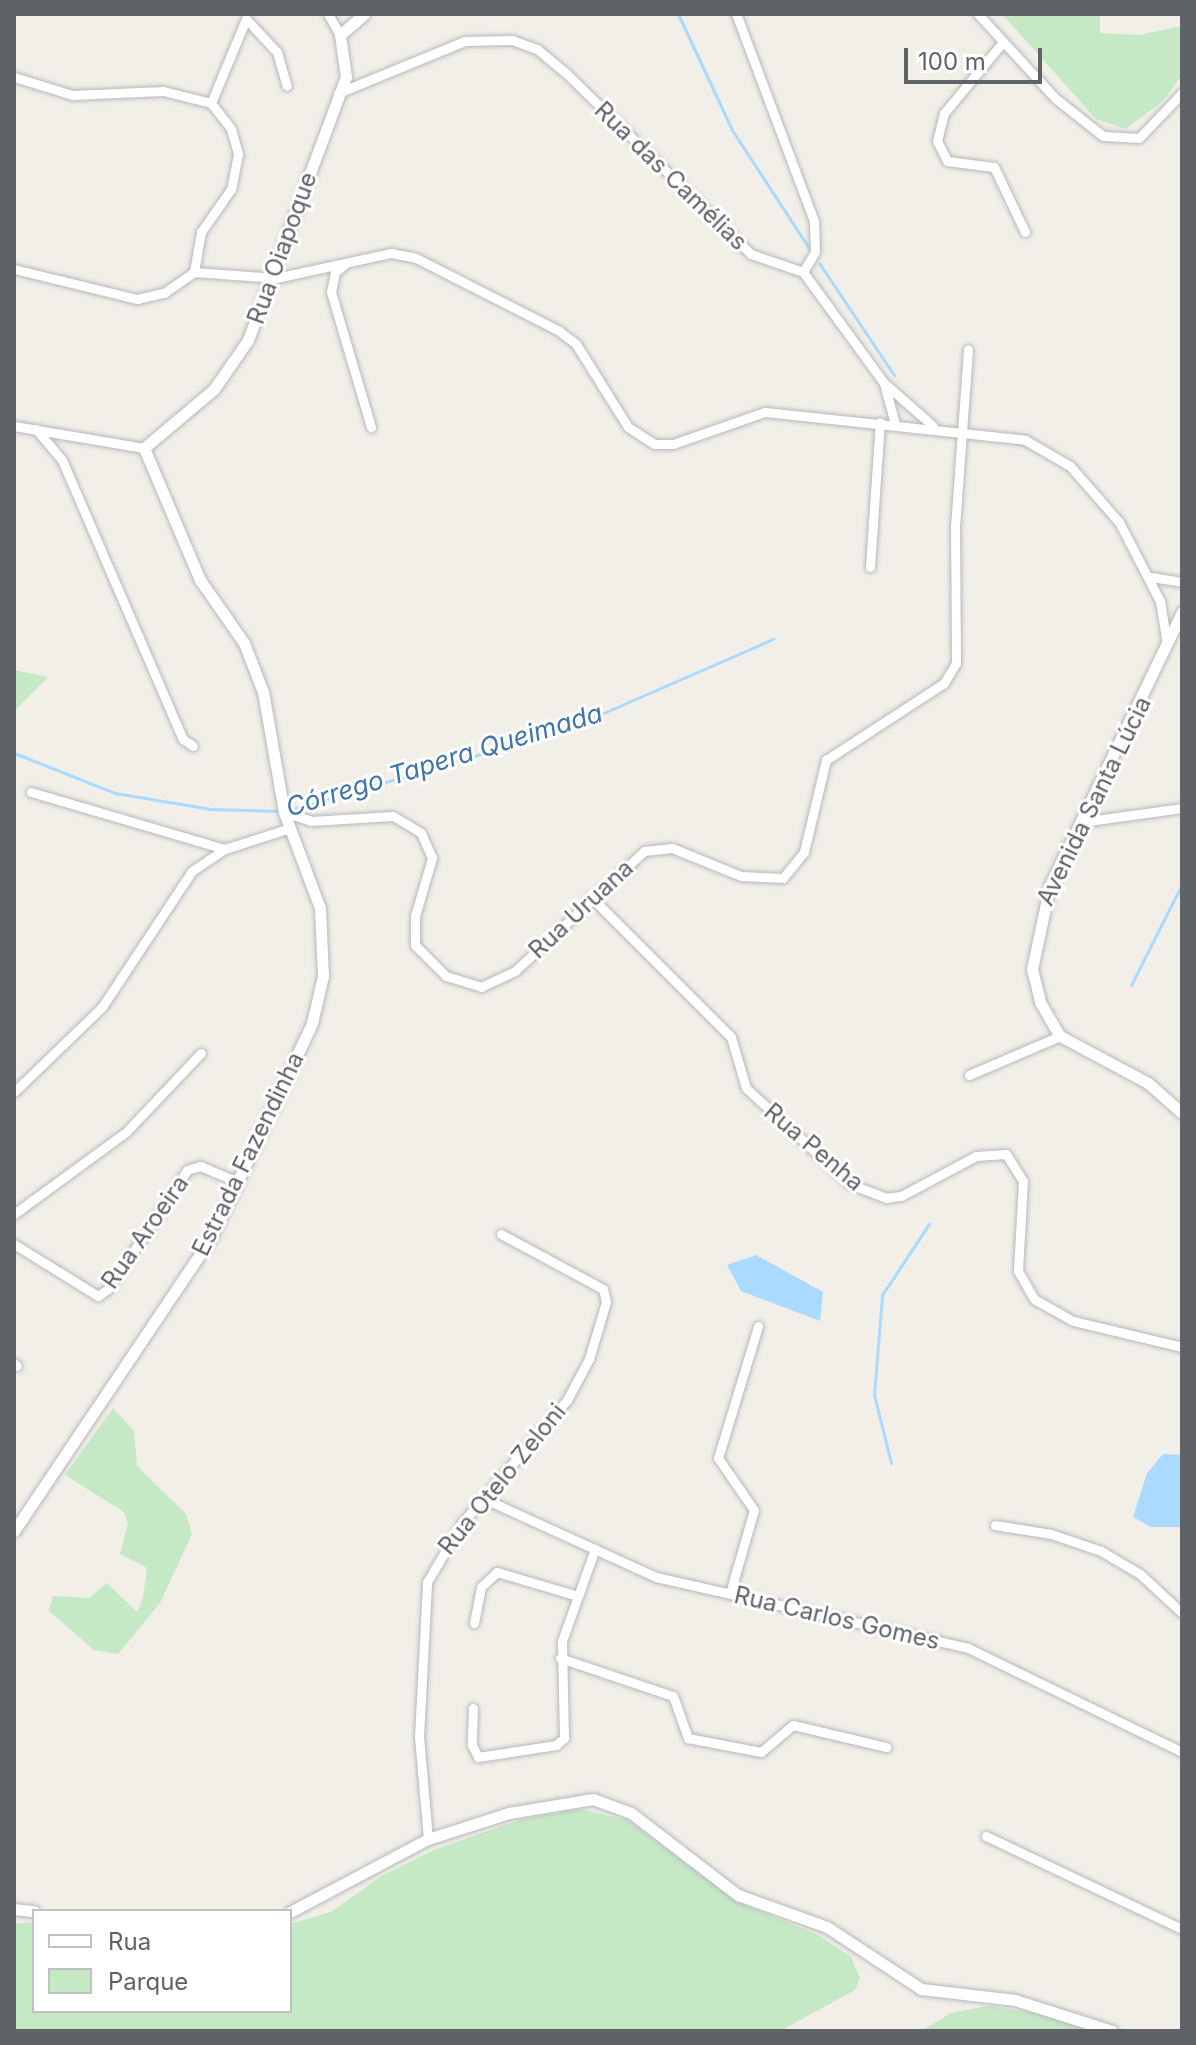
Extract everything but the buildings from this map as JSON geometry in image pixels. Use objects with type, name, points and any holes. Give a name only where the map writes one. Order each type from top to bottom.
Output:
[{"type":"street","name":"Rua Oiapoque","points":[[144,448],[234,366],[276,278],[348,61],[340,35],[328,14]]},
{"type":"street","points":[[340,35],[364,14]]},
{"type":"street","points":[[736,14],[814,221],[815,252],[803,272],[884,383],[933,426]]},
{"type":"street","points":[[978,14],[1003,42],[1103,136],[1139,138],[1182,93]]},
{"type":"street","points":[[211,103],[246,19],[277,52],[287,86]]},
{"type":"street","name":"Rua das Camélias","points":[[338,93],[465,41],[512,40],[537,49],[567,74],[751,254],[803,272]]},
{"type":"street","points":[[1003,42],[944,113],[937,141],[947,161],[994,167],[1025,232]]},
{"type":"street","points":[[14,77],[72,95],[163,91],[211,103],[231,129],[238,154],[231,189],[201,232],[194,272]]},
{"type":"street","points":[[14,269],[137,299],[164,293],[194,272],[276,278],[391,253],[416,258],[547,322],[576,344],[628,427],[654,444],[673,444],[765,412],[960,428],[1025,440],[1070,466],[1119,522],[1151,577],[1167,644]]},
{"type":"street","points":[[351,260],[335,272],[331,292],[371,427]]},
{"type":"street","points":[[960,428],[968,349]]},
{"type":"street","points":[[884,383],[895,424]]},
{"type":"street","points":[[870,567],[880,422]]},
{"type":"street","points":[[14,426],[144,448]]},
{"type":"street","name":"Rua Uruana","points":[[284,809],[311,821],[393,816],[421,833],[432,858],[415,916],[415,945],[463,984],[481,987],[515,971],[631,860],[657,847],[741,876],[783,878],[804,852],[826,760],[944,683],[959,646],[960,428]]},
{"type":"street","points":[[36,429],[62,460],[183,739],[193,746]]},
{"type":"street","name":"Estrada Fazendinha","points":[[14,1531],[211,1238],[312,1023],[323,976],[320,908],[284,809],[274,732],[244,643],[200,580],[144,448]]},
{"type":"street","points":[[1151,577],[1182,582]]},
{"type":"street","name":"Avenida Santa Lúcia","points":[[1060,1036],[1035,989],[1032,949],[1044,900],[1182,612]]},
{"type":"street","points":[[31,792],[225,849]]},
{"type":"street","points":[[1081,822],[1182,808]]},
{"type":"street","points":[[14,1092],[71,1044],[129,970],[192,871],[225,849],[290,828]]},
{"type":"street","name":"Rua Penha","points":[[591,897],[731,1037],[746,1088],[850,1184],[886,1198],[901,1196],[976,1156],[1006,1154],[1023,1181],[1018,1271],[1034,1299],[1073,1321],[1182,1347]]},
{"type":"street","points":[[969,1075],[1060,1036],[1148,1083],[1182,1113]]},
{"type":"street","points":[[14,1214],[126,1132],[201,1053]]},
{"type":"street","name":"Rua Aroeira","points":[[14,1244],[98,1296],[109,1288],[187,1170],[200,1166],[238,1182]]},
{"type":"street","name":"Rua Otelo Zeloni","points":[[428,1839],[419,1737],[427,1582],[436,1557],[487,1500],[578,1381],[606,1295],[501,1234]]},
{"type":"street","points":[[730,1593],[754,1510],[751,1498],[718,1458],[758,1326]]},
{"type":"street","name":"Rua Carlos Gomes","points":[[487,1500],[656,1577],[968,1648],[1182,1752]]},
{"type":"street","points":[[995,1525],[1051,1534],[1101,1551],[1140,1574],[1182,1613]]},
{"type":"street","points":[[473,1708],[472,1745],[478,1757],[556,1745],[565,1729],[560,1658],[595,1549]]},
{"type":"street","points":[[474,1623],[481,1587],[497,1572],[578,1596]]},
{"type":"street","points":[[560,1658],[673,1696],[688,1738],[761,1752],[793,1725],[886,1747]]},
{"type":"street","points":[[292,1911],[428,1839],[574,1801],[615,1804],[738,1895],[827,1927],[921,1989],[1015,2000],[1112,2031]]},
{"type":"street","points":[[986,1836],[1182,1927]]},
{"type":"green space","points":[[1002,14],[1100,14],[1100,33],[1139,35],[1182,26],[1182,75],[1162,102],[1125,129],[1096,119]]},
{"type":"green space","points":[[14,670],[48,677],[14,711]]},
{"type":"green space","points":[[113,1408],[134,1431],[137,1466],[186,1514],[192,1534],[160,1603],[118,1654],[94,1650],[49,1611],[53,1596],[89,1598],[107,1583],[137,1612],[143,1598],[147,1568],[120,1554],[128,1524],[124,1512],[65,1475]]},
{"type":"green space","points":[[579,1809],[627,1820],[739,1902],[820,1936],[851,1957],[860,1978],[855,1990],[780,2031],[14,2031],[14,1924],[32,1922],[32,2013],[292,2013],[292,1923],[331,1912],[380,1877],[434,1850],[519,1820]]},
{"type":"green space","points":[[988,2006],[1036,2013],[1104,2031],[921,2031],[951,2013]]},
{"type":"water","points":[[756,1255],[823,1292],[820,1321],[741,1291],[727,1265]]},
{"type":"water","points":[[1163,1454],[1182,1455],[1182,1527],[1151,1527],[1133,1517],[1147,1473]]},
{"type":"waterway","points":[[678,14],[732,130],[809,248]]},
{"type":"waterway","points":[[819,263],[894,375]]},
{"type":"waterway","name":"Córrego Tapera Queimada","points":[[287,811],[569,728],[773,639]]},
{"type":"waterway","name":"Córrego Tapera Queimada","points":[[14,753],[115,793],[211,809],[280,811]]},
{"type":"waterway","points":[[1131,985],[1182,884]]},
{"type":"waterway","points":[[891,1463],[874,1395],[882,1295],[929,1224]]}]
